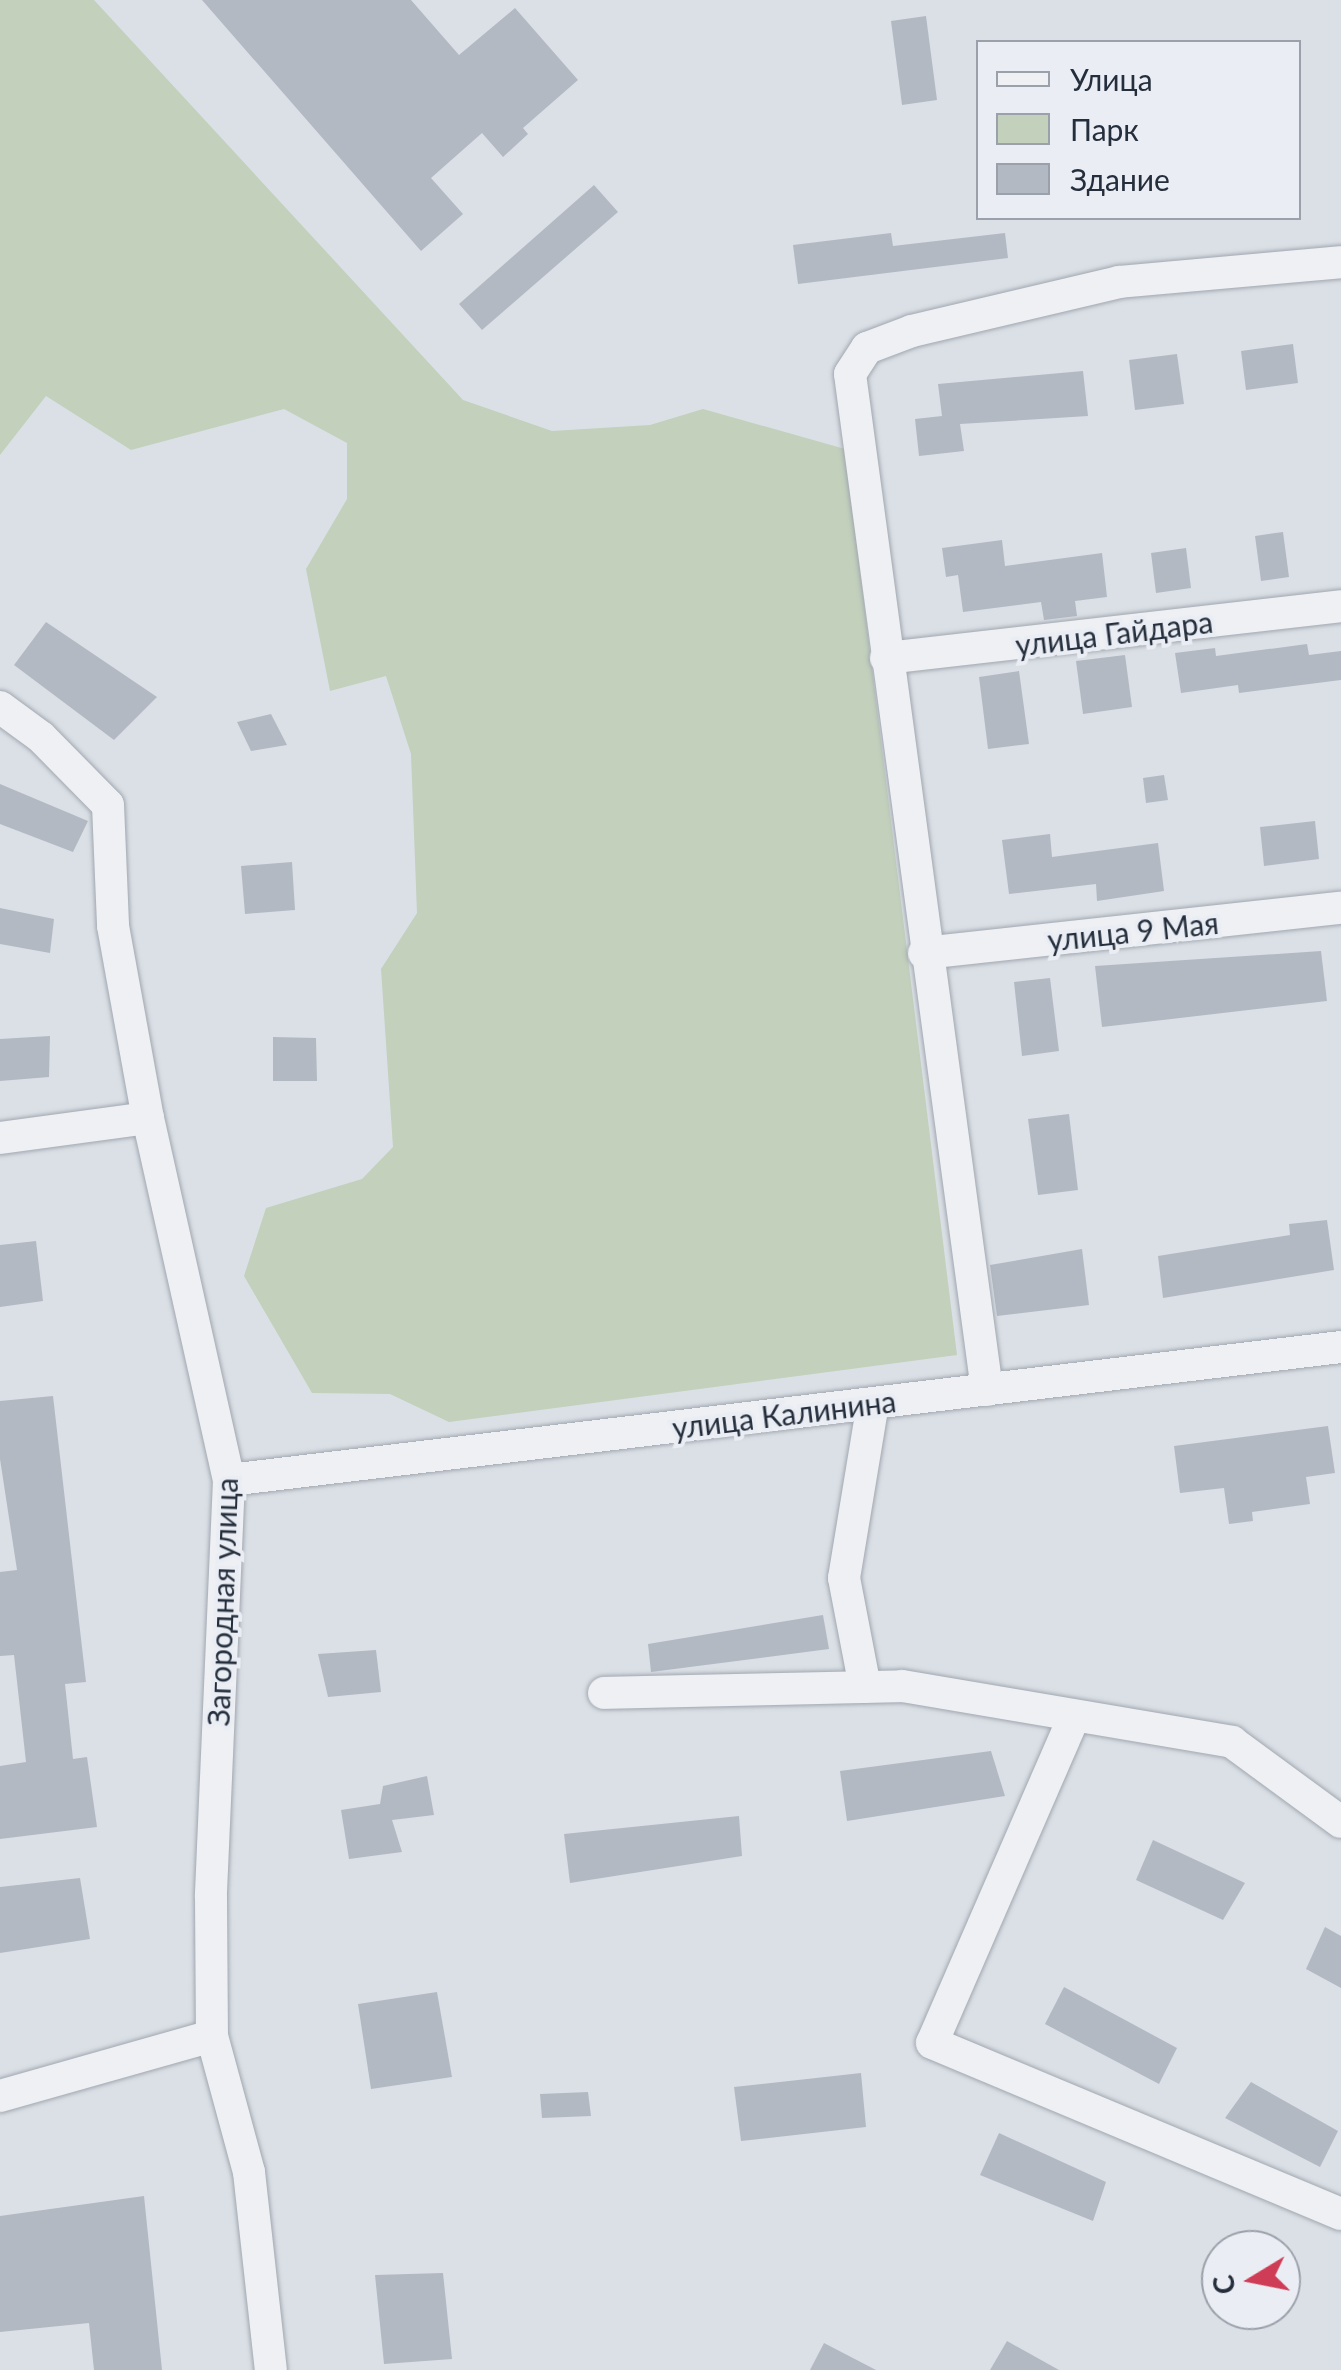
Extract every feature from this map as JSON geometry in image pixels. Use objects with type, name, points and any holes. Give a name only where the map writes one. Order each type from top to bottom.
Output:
[{"type":"street","points":[[987,1390],[924,953],[850,374],[867,348],[912,331],[1119,282],[1341,262]]},
{"type":"street","name":"улица Гайдара","points":[[886,658],[1341,606]]},
{"type":"street","name":"Загородная улица","points":[[0,707],[41,737],[108,805],[113,926],[148,1118],[229,1480],[211,1898],[212,2036],[250,2172],[271,2370]]},
{"type":"street","name":"улица 9 Мая","points":[[924,953],[1341,908]]},
{"type":"street","points":[[0,1138],[148,1118]]},
{"type":"street","name":"улица Калинина","points":[[229,1480],[1340,1351]]},
{"type":"street","points":[[866,1686],[844,1578],[873,1403]]},
{"type":"street","points":[[604,1692],[902,1686],[1073,1719],[1232,1742],[1341,1822]]},
{"type":"street","points":[[1073,1719],[932,2044],[1341,2214]]},
{"type":"street","points":[[0,2096],[212,2036]]},
{"type":"green space","points":[[0,0],[94,0],[463,400],[552,431],[650,425],[703,409],[845,449],[957,1355],[449,1422],[390,1394],[312,1393],[244,1276],[266,1208],[362,1179],[393,1147],[381,969],[417,913],[411,754],[386,676],[330,691],[306,569],[347,499],[347,443],[284,409],[131,450],[46,396],[0,455]]},
{"type":"building","points":[[202,0],[411,0],[459,55],[515,8],[578,80],[523,128],[528,134],[503,157],[482,133],[431,178],[463,214],[421,251]]},
{"type":"building","points":[[926,16],[937,100],[902,105],[891,21]]},
{"type":"building","points":[[594,185],[618,212],[482,330],[459,304]]},
{"type":"building","points":[[891,233],[893,246],[1005,233],[1008,258],[798,284],[793,245]]},
{"type":"building","points":[[1293,344],[1298,383],[1246,390],[1241,351]]},
{"type":"building","points":[[1177,354],[1184,404],[1135,410],[1129,360]]},
{"type":"building","points":[[1083,371],[1088,416],[960,424],[964,451],[919,456],[915,419],[942,416],[938,384]]},
{"type":"building","points":[[1283,532],[1289,577],[1261,581],[1255,536]]},
{"type":"building","points":[[1002,540],[1005,566],[1102,553],[1107,597],[1075,601],[1077,616],[1044,620],[1041,602],[963,612],[958,575],[946,577],[942,548]]},
{"type":"building","points":[[1186,548],[1191,588],[1156,593],[1151,553]]},
{"type":"building","points":[[46,622],[157,697],[114,740],[14,665]]},
{"type":"building","points":[[1307,644],[1309,655],[1341,651],[1341,680],[1239,693],[1238,685],[1181,693],[1175,653],[1215,648],[1216,656]]},
{"type":"building","points":[[1125,655],[1132,707],[1083,714],[1076,661]]},
{"type":"building","points":[[1019,671],[1029,744],[988,749],[979,677]]},
{"type":"building","points":[[271,714],[287,745],[251,751],[237,722]]},
{"type":"building","points":[[1164,775],[1168,800],[1146,803],[1143,778]]},
{"type":"building","points":[[0,784],[88,821],[73,852],[0,824]]},
{"type":"building","points":[[1315,821],[1319,859],[1264,866],[1260,827]]},
{"type":"building","points":[[1050,834],[1052,857],[1158,843],[1164,891],[1097,901],[1096,884],[1009,894],[1002,840]]},
{"type":"building","points":[[292,862],[295,910],[245,914],[241,866]]},
{"type":"building","points":[[0,908],[54,919],[50,953],[0,944]]},
{"type":"building","points":[[1321,951],[1327,1001],[1102,1027],[1095,966]]},
{"type":"building","points":[[1050,978],[1059,1051],[1022,1056],[1014,982]]},
{"type":"building","points":[[50,1036],[49,1077],[0,1081],[0,1039]]},
{"type":"building","points":[[273,1037],[316,1038],[317,1081],[273,1081]]},
{"type":"building","points":[[1069,1114],[1078,1190],[1038,1195],[1028,1119]]},
{"type":"building","points":[[1327,1220],[1334,1270],[1163,1298],[1158,1256],[1290,1235],[1289,1224]]},
{"type":"building","points":[[36,1241],[43,1301],[0,1307],[0,1245]]},
{"type":"building","points":[[1082,1249],[1089,1305],[997,1316],[990,1265]]},
{"type":"building","points":[[53,1396],[86,1682],[65,1684],[73,1759],[87,1757],[97,1827],[0,1839],[0,1766],[26,1762],[14,1655],[0,1656],[0,1572],[17,1570],[0,1459],[0,1401]]},
{"type":"building","points":[[1328,1426],[1335,1473],[1306,1477],[1310,1504],[1252,1512],[1253,1521],[1229,1524],[1224,1488],[1180,1493],[1174,1446]]},
{"type":"building","points":[[823,1615],[829,1649],[651,1672],[648,1644]]},
{"type":"building","points":[[376,1650],[381,1692],[328,1697],[318,1654]]},
{"type":"building","points":[[991,1751],[1005,1796],[847,1821],[840,1771]]},
{"type":"building","points":[[427,1776],[434,1815],[392,1820],[402,1852],[349,1859],[341,1810],[380,1804],[383,1786]]},
{"type":"building","points":[[739,1816],[742,1856],[570,1883],[564,1834]]},
{"type":"building","points":[[1153,1840],[1245,1883],[1223,1920],[1136,1880]]},
{"type":"building","points":[[80,1878],[90,1939],[0,1953],[0,1887]]},
{"type":"building","points":[[1325,1927],[1341,1936],[1341,1988],[1306,1969]]},
{"type":"building","points":[[1064,1987],[1177,2048],[1159,2084],[1045,2024]]},
{"type":"building","points":[[437,1992],[452,2077],[371,2089],[358,2004]]},
{"type":"building","points":[[861,2073],[866,2127],[741,2141],[734,2087]]},
{"type":"building","points":[[1251,2082],[1338,2131],[1320,2167],[1225,2118]]},
{"type":"building","points":[[588,2092],[591,2116],[542,2118],[540,2094]]},
{"type":"building","points":[[999,2133],[1106,2182],[1093,2221],[980,2175]]},
{"type":"building","points":[[144,2196],[162,2370],[94,2370],[89,2323],[0,2332],[0,2216]]},
{"type":"building","points":[[443,2273],[452,2359],[384,2364],[375,2275]]},
{"type":"building","points":[[1007,2341],[1059,2370],[990,2370]]},
{"type":"building","points":[[824,2343],[876,2370],[810,2370]]}]
